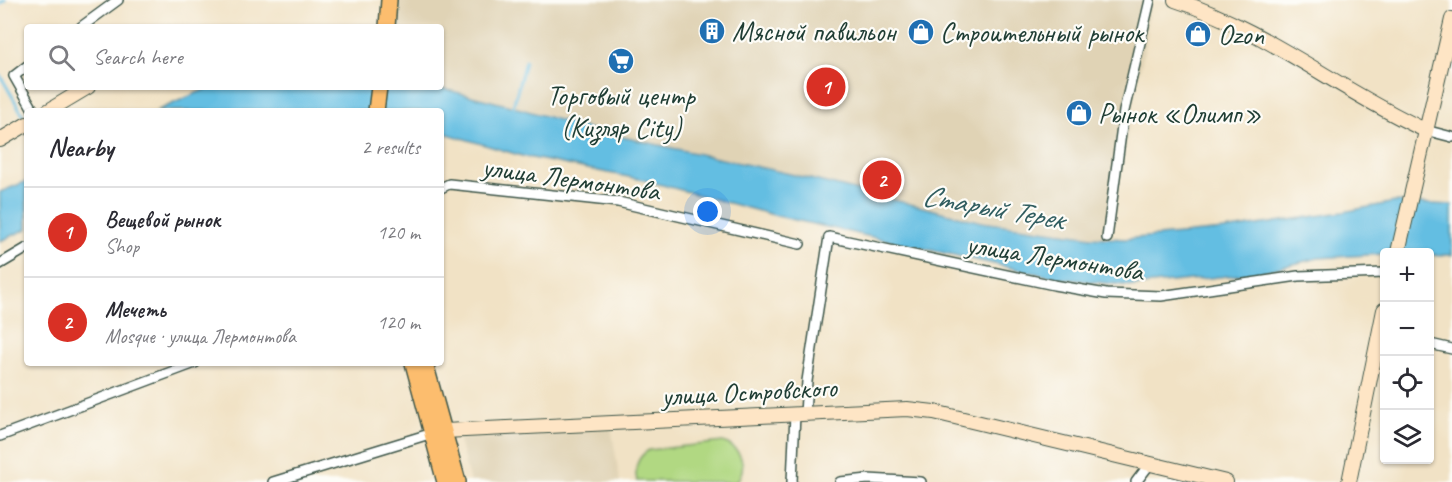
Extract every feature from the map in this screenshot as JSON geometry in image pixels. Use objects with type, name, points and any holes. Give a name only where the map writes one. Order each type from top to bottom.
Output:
[{"type":"main road","points":[[387,24],[389,0]]},
{"type":"main road","points":[[376,108],[379,90]]},
{"type":"main road","points":[[413,366],[458,482]]},
{"type":"main road","points":[[426,366],[445,482]]},
{"type":"street","points":[[85,24],[118,0]]},
{"type":"street","points":[[1107,238],[1124,111],[1150,0]]},
{"type":"street","points":[[1175,0],[1208,10],[1425,130],[1452,137]]},
{"type":"street","points":[[1399,248],[1425,130],[1448,55],[1452,19]]},
{"type":"street","points":[[24,68],[14,76],[32,108]]},
{"type":"street","points":[[53,108],[83,90]]},
{"type":"street","points":[[0,140],[24,125]]},
{"type":"street","name":"улица Лермонтова","points":[[444,186],[449,184],[618,202],[800,244]]},
{"type":"street","name":"улица Лермонтова","points":[[800,414],[807,381],[826,244],[829,237],[1106,294],[1161,296],[1298,276],[1380,273]]},
{"type":"street","points":[[0,264],[24,250]]},
{"type":"street","points":[[1349,482],[1380,343]]},
{"type":"street","points":[[1434,345],[1452,349]]},
{"type":"street","points":[[0,436],[187,366]]},
{"type":"street","name":"улица Островского","points":[[273,482],[438,432],[907,409],[934,412],[1226,482]]},
{"type":"street","points":[[792,482],[800,414]]},
{"type":"street","points":[[1136,482],[1149,465]]},
{"type":"street","points":[[840,482],[868,479],[921,482]]},
{"type":"shaded area","points":[[396,0],[1151,0],[1146,30],[1148,31],[1107,238],[956,217],[766,168],[648,144],[542,113],[444,89],[444,24],[393,24]]},
{"type":"shaded area","points":[[611,426],[620,482],[470,482],[457,433]]},
{"type":"green space","points":[[723,442],[734,449],[741,459],[742,470],[736,482],[637,481],[637,463],[649,450]]},
{"type":"water","points":[[444,89],[604,133],[790,174],[982,222],[1092,237],[1125,239],[1224,230],[1395,202],[1452,205],[1452,255],[1434,255],[1434,248],[1380,248],[1380,254],[1318,258],[1257,273],[1133,286],[1057,278],[777,216],[644,180],[522,156],[444,133],[444,108],[163,108],[203,90]]},
{"type":"water","points":[[24,182],[24,230],[0,241],[0,192]]},
{"type":"waterway","points":[[0,4],[5,0]]},
{"type":"waterway","points":[[513,107],[525,61]]},
{"type":"waterway","points":[[0,75],[23,115]]},
{"type":"place","name":"Мясной павильон","points":[[712,31]]},
{"type":"place","name":"Строительный рынок","points":[[921,32]]},
{"type":"place","name":"Ozon","points":[[1198,34]]},
{"type":"place","name":"Торговый центр (Кизляр City)","points":[[621,61]]},
{"type":"place","name":"Вещевой рынок","points":[[826,87]]},
{"type":"place","name":"Рынок «Олимп»","points":[[1079,113]]},
{"type":"place","name":"Мечеть","points":[[882,180]]},
{"type":"water label","name":"Старый Терек","points":[[993,207]]}]
